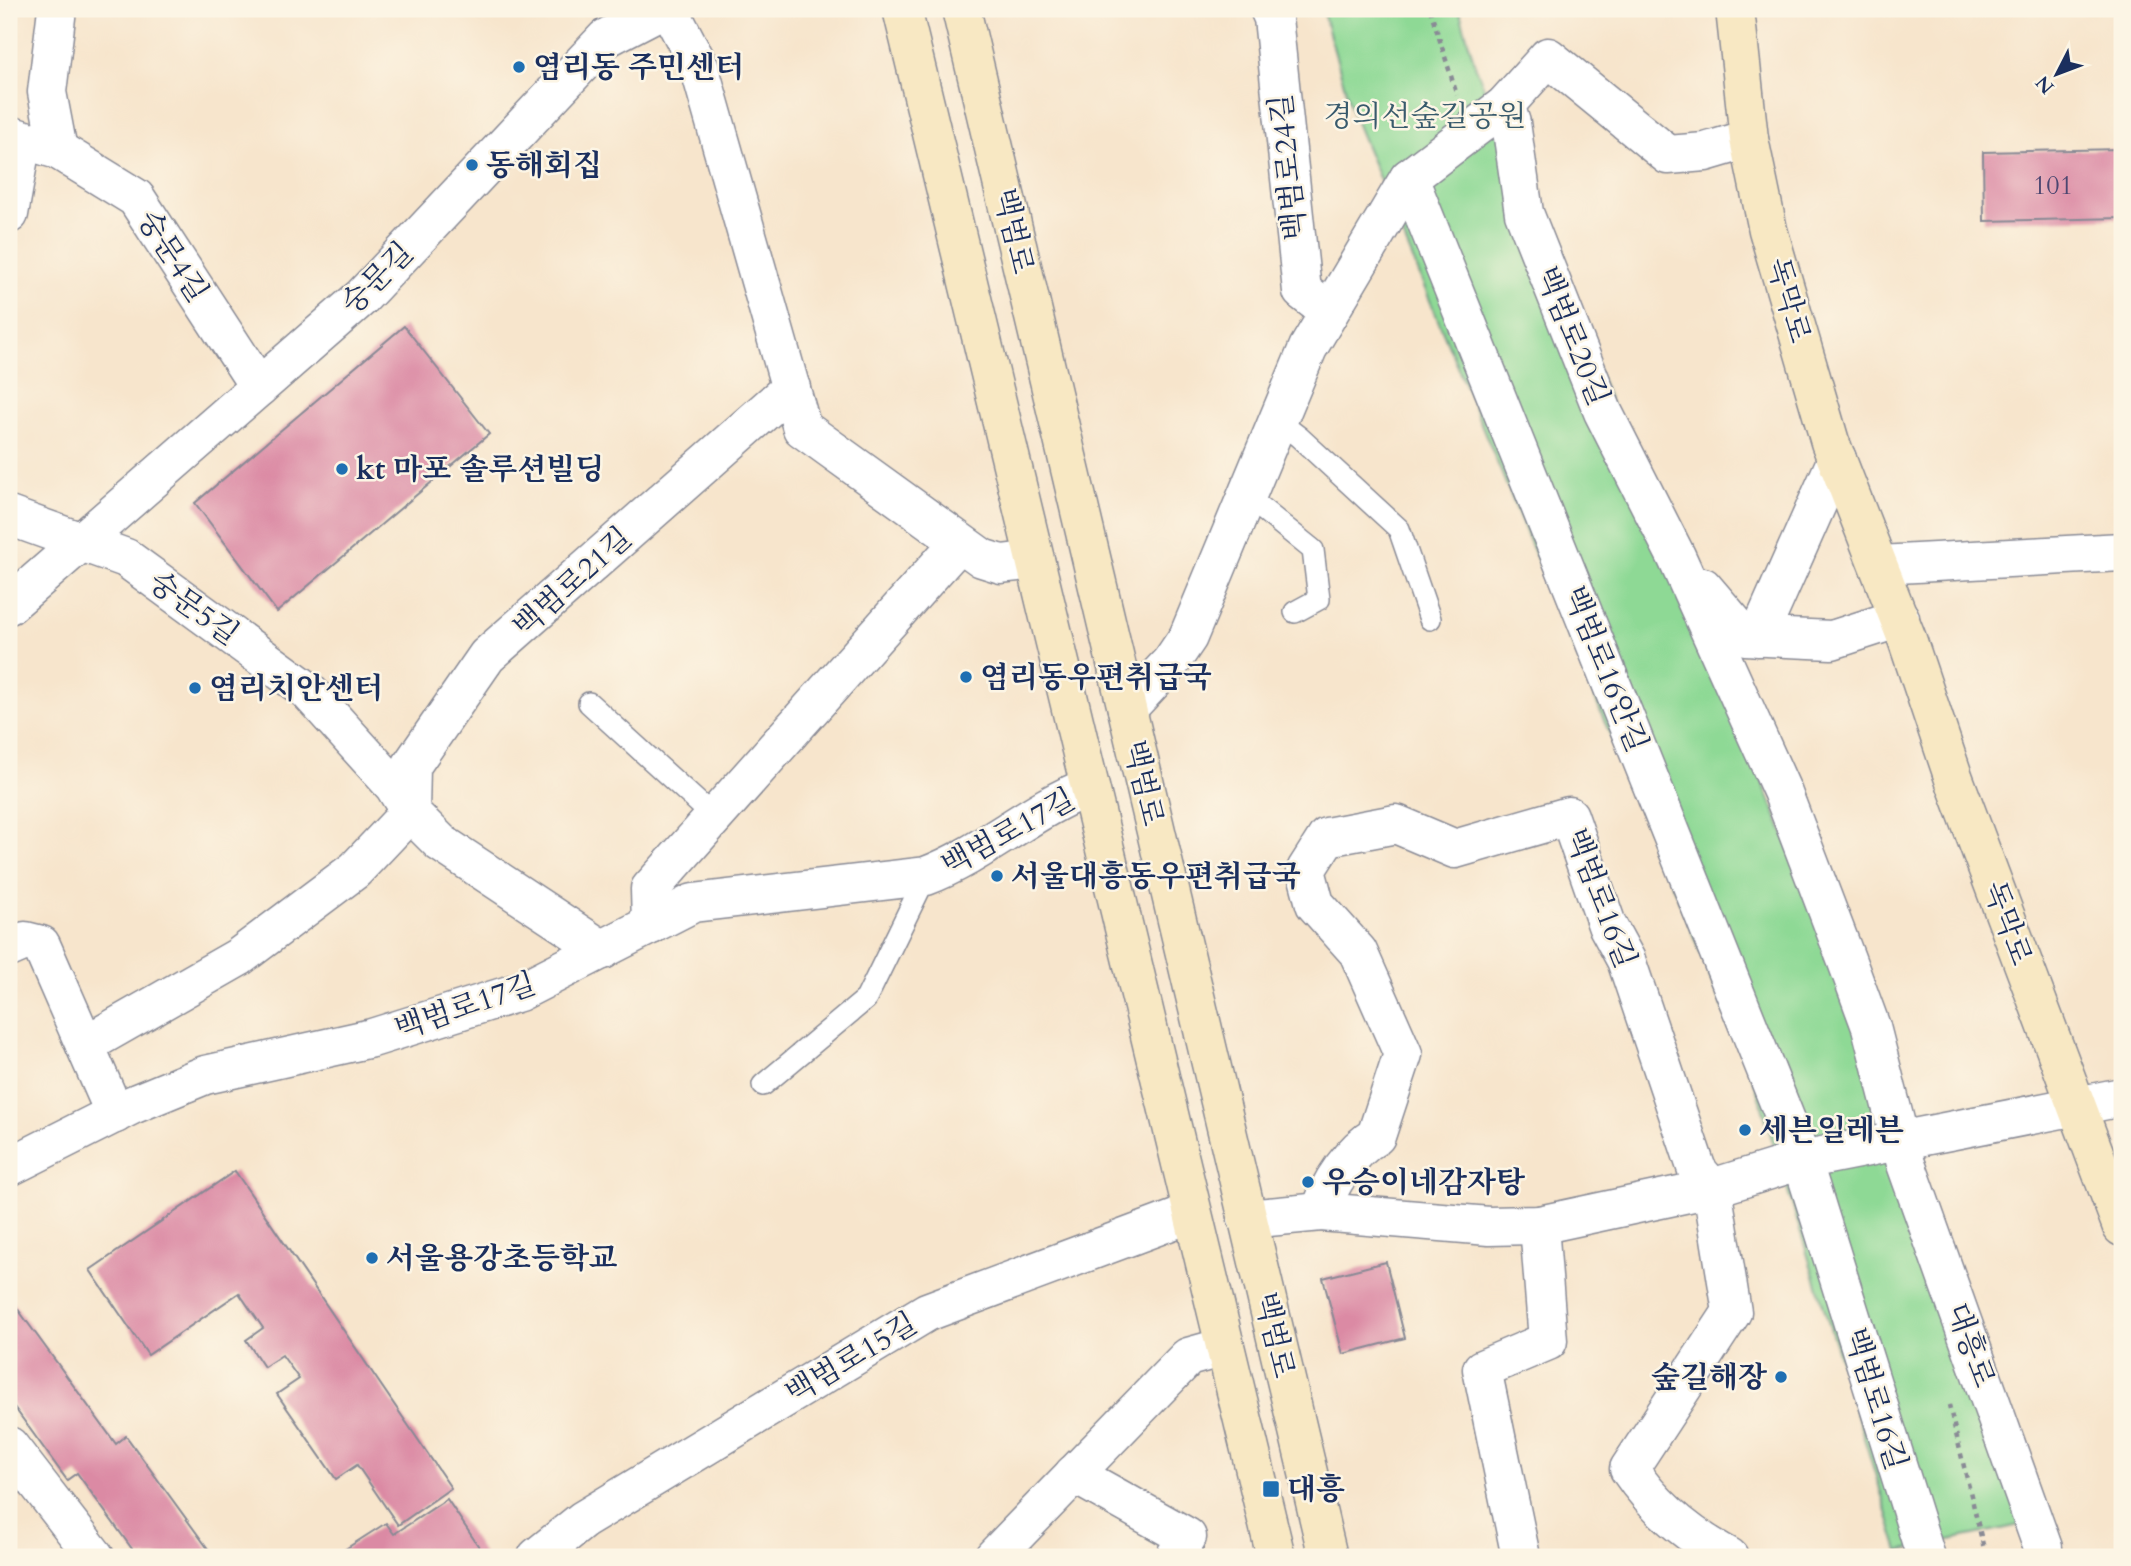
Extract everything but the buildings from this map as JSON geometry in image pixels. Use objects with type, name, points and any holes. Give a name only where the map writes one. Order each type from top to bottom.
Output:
[{"type":"main road","name":"백범로","points":[[902,9],[1275,1556]]},
{"type":"main road","name":"백범로","points":[[961,9],[1326,1551]]},
{"type":"main road","name":"독막로","points":[[1735,9],[1749,139],[1768,230],[1838,458],[1900,618],[1954,779],[2122,1227]]},
{"type":"main road","points":[[1275,1556],[1326,1551]]},
{"type":"street","points":[[57,9],[47,92],[58,150]]},
{"type":"street","name":"숭문길","points":[[9,605],[362,297],[606,38],[662,9]]},
{"type":"street","points":[[668,9],[699,66],[802,428],[958,544],[982,558],[1001,564],[1035,560]]},
{"type":"street","name":"백범로24길","points":[[1269,9],[1273,18],[1302,290],[1329,312]]},
{"type":"street","points":[[1127,709],[1171,662],[1188,637],[1308,348],[1409,178],[1505,105],[1548,57],[1668,155],[1705,152],[1749,139]]},
{"type":"street","name":"백범로20길","points":[[1505,105],[1511,123],[1524,213],[1602,412],[1676,556]]},
{"type":"street","name":"숭문4길","points":[[9,214],[15,137],[58,150],[136,198],[258,387]]},
{"type":"street","name":"백범로16안길","points":[[1409,178],[1802,1160]]},
{"type":"street","name":"백범로21길","points":[[410,812],[411,766],[487,656],[791,387]]},
{"type":"street","points":[[1758,636],[1838,458]]},
{"type":"street","points":[[9,516],[82,541]]},
{"type":"street","name":"숭문5길","points":[[82,541],[126,558],[307,691],[394,786],[410,812],[441,843],[603,950]]},
{"type":"street","points":[[651,925],[650,889],[958,544]]},
{"type":"street","points":[[1879,565],[2122,552]]},
{"type":"street","points":[[1676,556],[1745,636],[1832,640],[1900,618]]},
{"type":"street","points":[[1676,556],[1782,791],[1802,842],[1871,1027],[1900,1142]]},
{"type":"street","name":"백범로17길","points":[[9,1167],[116,1114],[205,1075],[372,1038],[519,992],[693,904],[926,876],[959,863],[1064,797],[1089,787]]},
{"type":"street","points":[[85,1045],[239,957],[355,870],[410,812]]},
{"type":"street","name":"백범로16길","points":[[1321,1212],[1324,1199],[1362,1144],[1376,1136],[1403,1054],[1358,952],[1315,904],[1306,870],[1327,837],[1396,824],[1455,849],[1569,816],[1607,925],[1626,961],[1697,1170],[1712,1188]]},
{"type":"street","points":[[9,948],[25,941],[41,945],[116,1114]]},
{"type":"street","points":[[1247,1219],[1292,1212],[1321,1212],[1489,1226],[1539,1225],[1712,1188],[1802,1160],[2122,1097]]},
{"type":"street","name":"대흥로","points":[[1900,1142],[2043,1548]]},
{"type":"street","name":"백범로16길","points":[[1802,1160],[1926,1557]]},
{"type":"street","points":[[1712,1188],[1731,1312],[1629,1469],[1688,1548],[1729,1557]]},
{"type":"street","name":"백범로15길","points":[[537,1557],[583,1520],[927,1312],[1192,1213]]},
{"type":"street","points":[[1521,1557],[1482,1369],[1548,1341],[1539,1225]]},
{"type":"street","name":"백범로","points":[[994,1557],[1188,1357],[1224,1348]]},
{"type":"street","points":[[9,1447],[95,1557]]},
{"type":"street","points":[[1074,1474],[1187,1537],[1175,1557]]},
{"type":"lane","points":[[1278,421],[1399,529],[1430,618]]},
{"type":"lane","points":[[1245,500],[1261,508],[1313,550],[1319,599],[1295,612]]},
{"type":"lane","points":[[589,703],[714,817]]},
{"type":"lane","name":"백범로17길","points":[[763,1085],[866,999],[926,876]]},
{"type":"path","points":[[1430,9],[1448,71],[1472,130]]},
{"type":"path","points":[[1947,1398],[1986,1557]]},
{"type":"green space","name":"경의선숲길공원","points":[[1322,9],[1459,9],[1475,65],[1860,1025],[2029,1523],[1899,1551],[1755,1084],[1353,115]]},
{"type":"place","name":"염리동 주민센터","points":[[519,67]]},
{"type":"place","name":"동해회집","points":[[472,165]]},
{"type":"place","name":"kt 마포 솔루션빌딩","points":[[342,469]]},
{"type":"place","name":"염리동우편취급국","points":[[966,677]]},
{"type":"place","name":"염리치안센터","points":[[195,688]]},
{"type":"place","name":"서울대흥동우편취급국","points":[[997,876]]},
{"type":"place","name":"세븐일레븐","points":[[1745,1130]]},
{"type":"place","name":"우승이네감자탕","points":[[1308,1182]]},
{"type":"place","name":"서울용강초등학교","points":[[372,1258]]},
{"type":"place","name":"숲길해장","points":[[1781,1377]]},
{"type":"place","name":"대흥","points":[[1271,1489]]}]
